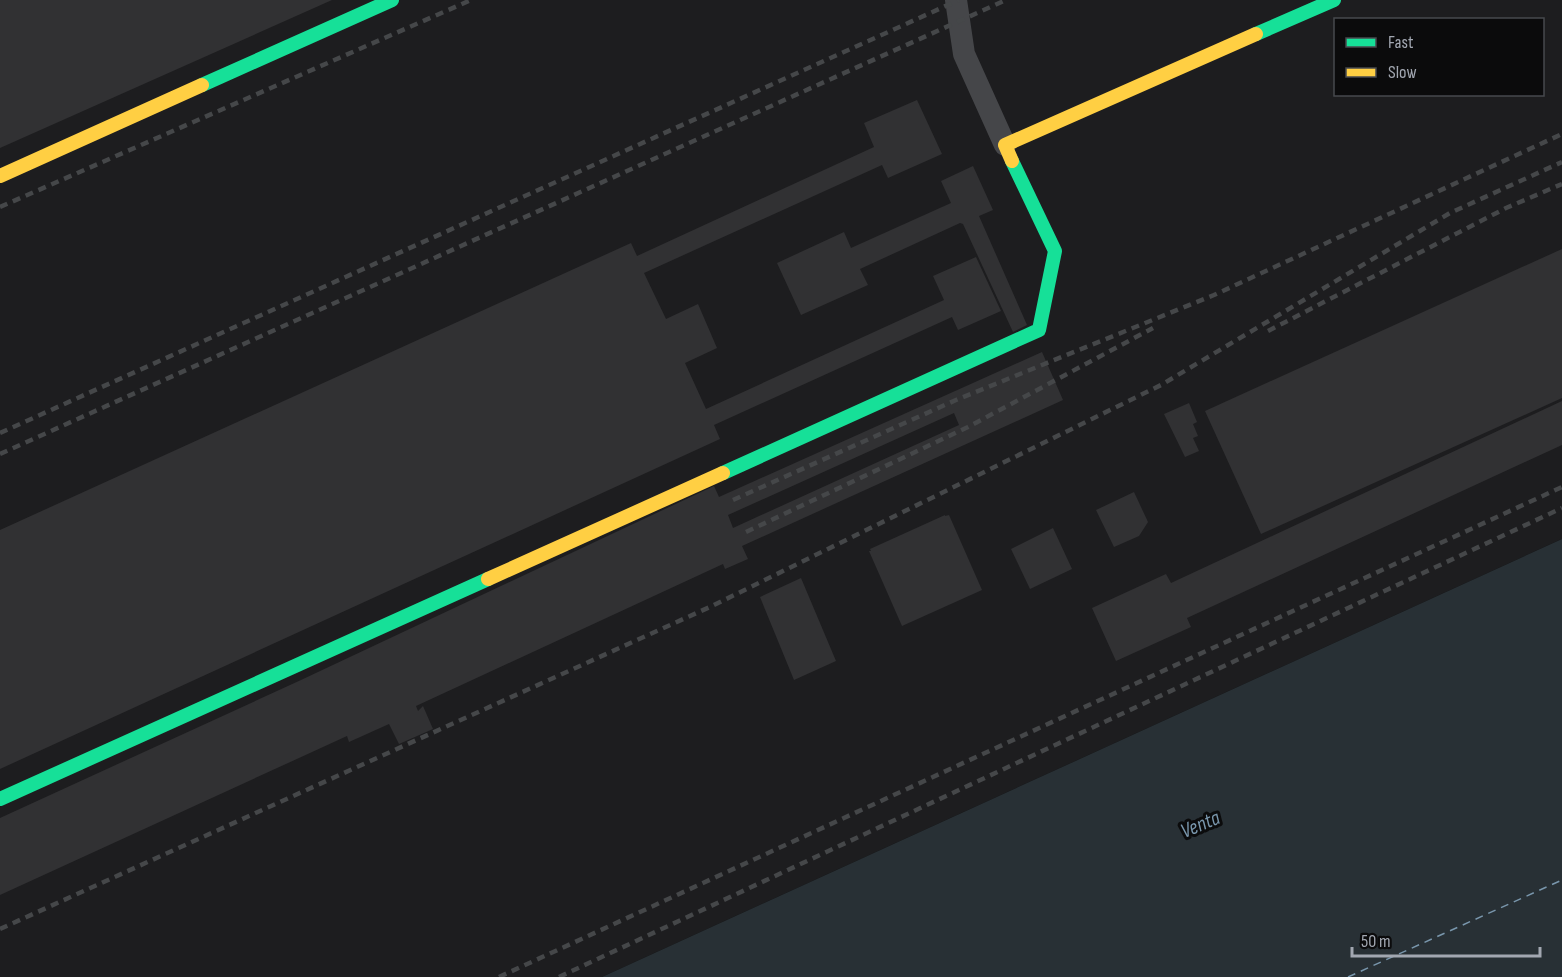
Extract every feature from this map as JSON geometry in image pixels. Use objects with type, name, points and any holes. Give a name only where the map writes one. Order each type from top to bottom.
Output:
[{"type":"street","points":[[0,176],[392,0]]},
{"type":"street","points":[[0,799],[1039,330],[1055,251],[964,54],[956,0]]},
{"type":"street","points":[[1005,145],[1334,0]]},
{"type":"shaded area","points":[[0,0],[1562,0],[1562,539],[602,977],[0,977]]},
{"type":"water","name":"Venta","points":[[1562,539],[1562,977],[602,977]]},
{"type":"building","points":[[0,0],[332,0],[0,148]]},
{"type":"building","points":[[917,100],[942,154],[888,178],[882,165],[644,273],[666,319],[698,304],[717,348],[685,363],[706,409],[944,300],[933,276],[976,257],[1001,311],[958,330],[952,317],[714,425],[720,439],[0,769],[0,530],[631,243],[637,256],[874,147],[864,123]]},
{"type":"building","points":[[973,166],[993,210],[979,216],[1027,325],[1013,332],[963,224],[960,223],[860,269],[868,285],[801,315],[777,263],[844,232],[851,248],[951,203],[941,181]]},
{"type":"building","points":[[1562,249],[1562,398],[1261,534],[1205,411]]},
{"type":"building","points":[[1042,352],[1063,400],[742,546],[748,559],[725,569],[723,564],[416,706],[418,711],[423,706],[433,729],[399,744],[389,724],[349,742],[347,736],[0,895],[0,818],[714,486],[719,497]],"holes":[[[954,413],[959,425],[733,528],[728,515]]]},
{"type":"building","points":[[1562,401],[1562,445],[1187,618],[1191,627],[1116,661],[1092,608],[1166,574],[1171,583]]},
{"type":"building","points":[[1189,403],[1197,422],[1193,424],[1198,436],[1193,438],[1199,451],[1185,457],[1164,414]]},
{"type":"building","points":[[1134,492],[1148,522],[1139,536],[1114,547],[1096,510]]},
{"type":"building","points":[[949,515],[982,590],[902,626],[869,551]]},
{"type":"building","points":[[1053,528],[1072,569],[1030,589],[1011,549]]},
{"type":"building","points":[[801,578],[836,661],[794,680],[760,597]]},
{"type":"ferry route","points":[[1348,977],[1562,880]]},
{"type":"railway","points":[[0,207],[471,0]]},
{"type":"railway","points":[[0,433],[959,0]]},
{"type":"railway","points":[[0,454],[1006,0]]},
{"type":"railway","points":[[733,500],[956,400],[1214,295],[1562,134]]},
{"type":"railway","points":[[0,929],[712,606],[1161,385],[1450,213],[1562,162]]},
{"type":"railway","points":[[1268,331],[1506,208],[1562,184]]},
{"type":"railway","points":[[746,532],[968,427],[1153,328]]},
{"type":"railway","points":[[499,977],[1562,487]]},
{"type":"railway","points":[[559,977],[1562,508]]},
{"type":"traffic: fast","points":[[202,85],[392,0]]},
{"type":"traffic: fast","points":[[1256,34],[1334,0]]},
{"type":"traffic: fast","points":[[723,473],[1039,330],[1055,251],[1012,161]]},
{"type":"traffic: fast","points":[[0,799],[488,579]]},
{"type":"traffic: slow","points":[[1012,161],[1005,145],[1256,34]]},
{"type":"traffic: slow","points":[[0,176],[202,85]]},
{"type":"traffic: slow","points":[[488,579],[723,473]]}]
